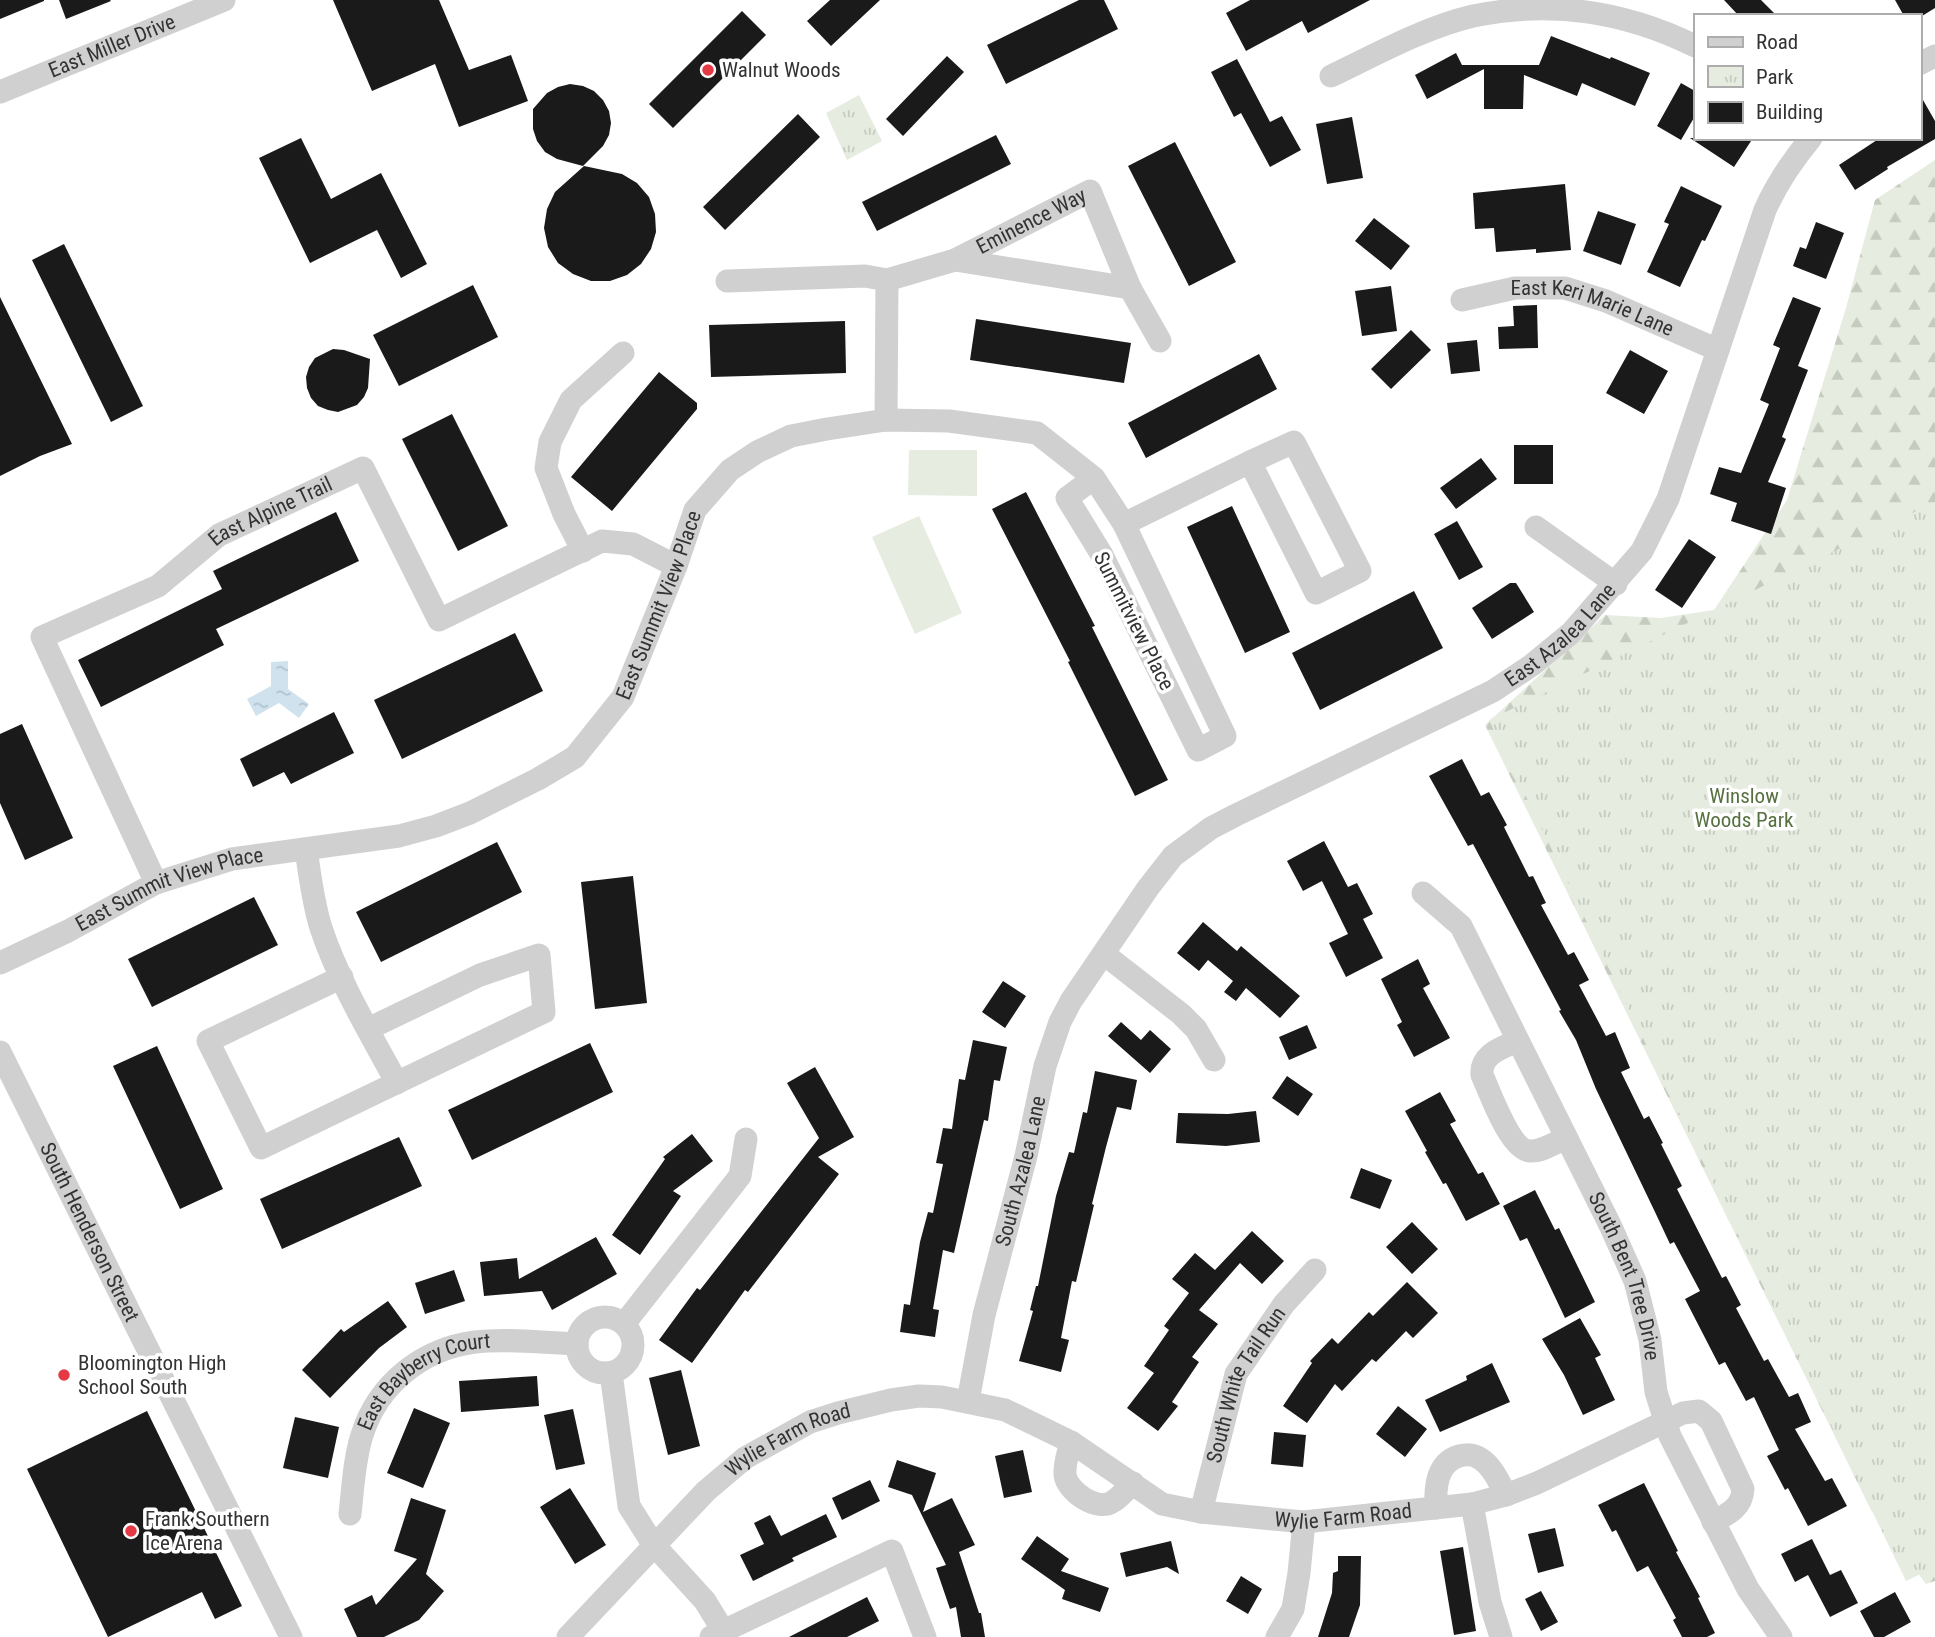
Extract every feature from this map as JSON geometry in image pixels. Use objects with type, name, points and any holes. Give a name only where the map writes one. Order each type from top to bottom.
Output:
[{"type":"street","name":"East Miller Drive","points":[[0,92],[225,0]]},
{"type":"street","points":[[1331,76],[1408,40],[1471,17],[1502,10],[1619,8],[1694,45]]},
{"type":"street","name":"East Azalea Lane","points":[[1104,954],[1147,888],[1173,856],[1189,843],[1236,815],[1493,691],[1554,649],[1616,584],[1642,551],[1668,499],[1765,210],[1789,165],[1809,140]]},
{"type":"street","name":"Eminence Way","points":[[727,281],[865,276],[887,280],[955,260],[1090,191],[1130,288],[1160,341]]},
{"type":"street","name":"Eminence Way","points":[[955,260],[1130,288]]},
{"type":"street","points":[[886,420],[887,280]]},
{"type":"street","name":"East Keri Marie Lane","points":[[1462,300],[1515,288],[1565,288],[1606,301],[1718,350]]},
{"type":"street","points":[[583,551],[564,514],[546,468],[550,442],[571,400],[623,353]]},
{"type":"street","name":"East Summit View Place","points":[[0,963],[68,931],[156,883],[232,859],[399,836],[436,826],[470,813],[575,757],[623,697],[676,566],[695,510],[730,470],[792,436],[886,420],[949,421],[1037,433],[1094,478],[1124,524],[1226,736]]},
{"type":"street","points":[[1124,524],[1250,462],[1294,442],[1360,571],[1316,593],[1250,462]]},
{"type":"street","name":"East Alpine Trail","points":[[156,883],[41,636],[158,586],[219,535],[363,468],[439,620],[602,541],[633,544],[676,566]]},
{"type":"street","name":"Summitview Place","points":[[1094,478],[1067,498],[1102,555],[1198,750],[1226,736]]},
{"type":"street","points":[[1536,527],[1616,584]]},
{"type":"street","points":[[306,849],[313,901],[319,920],[342,977],[397,1083]]},
{"type":"street","name":"South Bent Tree Drive","points":[[1423,893],[1461,926],[1611,1227],[1635,1281],[1650,1340],[1656,1392],[1664,1421],[1677,1452],[1760,1609],[1781,1637]]},
{"type":"street","points":[[1104,954],[1181,1014],[1196,1029],[1214,1060]]},
{"type":"street","name":"South Azalea Lane","points":[[968,1401],[984,1315],[1026,1156],[1052,1042],[1071,1001],[1104,954]]},
{"type":"street","points":[[342,977],[208,1041],[261,1148],[544,1012],[539,955],[480,975],[368,1029]]},
{"type":"street","points":[[1517,1041],[1488,1057],[1481,1068],[1513,1140],[1523,1150],[1530,1151],[1566,1138]]},
{"type":"street","name":"South Henderson Street","points":[[0,1052],[291,1637]]},
{"type":"street","points":[[624,1324],[740,1176],[746,1139]]},
{"type":"street","name":"South White Tail Run","points":[[1201,1512],[1236,1374],[1284,1304],[1315,1270]]},
{"type":"street","points":[[598,1317],[617,1319],[624,1324],[633,1339],[631,1357],[620,1370],[611,1373],[594,1372],[586,1367],[581,1360],[577,1344],[583,1327],[598,1317]]},
{"type":"street","name":"East Bayberry Court","points":[[350,1514],[362,1433],[378,1401],[409,1368],[433,1353],[477,1342],[577,1344]]},
{"type":"street","points":[[611,1373],[629,1506],[653,1544],[694,1588],[720,1635],[892,1551],[925,1637]]},
{"type":"street","name":"Wylie Farm Road","points":[[568,1637],[653,1544],[730,1470],[762,1447],[810,1422],[865,1405],[919,1396],[968,1401],[1005,1410],[1071,1442],[1162,1504],[1201,1512],[1304,1522],[1472,1504],[1506,1495],[1537,1483],[1664,1421]]},
{"type":"street","points":[[1664,1421],[1690,1411],[1699,1411],[1706,1415],[1741,1482],[1743,1496],[1735,1509],[1713,1522]]},
{"type":"street","points":[[1071,1442],[1065,1478],[1069,1487],[1077,1493],[1095,1504],[1103,1505],[1112,1502],[1133,1483]]},
{"type":"street","name":"Wylie Farm Road","points":[[1436,1508],[1437,1478],[1451,1460],[1462,1455],[1475,1456],[1484,1462],[1498,1479],[1506,1495]]},
{"type":"street","points":[[1472,1504],[1490,1602],[1501,1637]]},
{"type":"street","points":[[1277,1637],[1293,1609],[1304,1522]]},
{"type":"green space","points":[[859,95],[882,141],[847,160],[826,113]]},
{"type":"green space","name":"Winslow Woods Park","points":[[1935,160],[1935,1581],[1926,1584],[1871,1510],[1485,725],[1605,615],[1661,618],[1714,610],[1787,500],[1846,308],[1875,200]]},
{"type":"green space","points":[[909,450],[977,450],[977,496],[908,495]]},
{"type":"green space","name":"Winslow Woods Park","points":[[1935,502],[1935,1567],[1906,1581],[1489,720]]},
{"type":"green space","points":[[919,516],[962,613],[915,634],[872,537]]},
{"type":"water","points":[[288,661],[288,689],[309,704],[299,718],[279,703],[256,716],[247,699],[271,686],[271,662]]},
{"type":"building","points":[[0,0],[44,0],[44,1],[0,19]]},
{"type":"building","points":[[59,0],[110,0],[111,1],[66,19]]},
{"type":"building","points":[[333,0],[439,0],[469,70],[511,55],[528,101],[459,127],[435,64],[372,91]]},
{"type":"building","name":"Walnut Woods","points":[[830,0],[880,0],[831,46],[807,21]]},
{"type":"building","points":[[1079,0],[1104,0],[1118,29],[1006,84],[987,45]]},
{"type":"building","points":[[1250,0],[1370,0],[1308,33],[1302,21],[1246,51],[1226,13]]},
{"type":"building","points":[[1724,0],[1761,0],[1775,14],[1737,14]]},
{"type":"building","points":[[1895,0],[1935,0],[1935,8],[1922,16],[1903,14]]},
{"type":"building","name":"Walnut Woods","points":[[742,11],[766,35],[673,128],[649,104]]},
{"type":"building","points":[[1551,36],[1650,73],[1635,106],[1582,83],[1577,96],[1524,75],[1523,109],[1484,109],[1484,69],[1427,99],[1415,75],[1456,53],[1462,65],[1539,65]]},
{"type":"building","name":"Walnut Woods","points":[[947,56],[964,72],[903,136],[886,119]]},
{"type":"building","points":[[1237,59],[1270,122],[1282,116],[1301,150],[1270,167],[1241,113],[1234,117],[1211,72]]},
{"type":"building","points":[[1681,83],[1694,90],[1694,118],[1681,140],[1657,126]]},
{"type":"building","points":[[570,84],[594,91],[609,111],[611,123],[603,146],[583,166],[557,159],[545,152],[533,129],[533,109],[547,93]]},
{"type":"building","points":[[1921,96],[1935,121],[1935,139],[1887,167],[1888,169],[1855,190],[1839,165],[1877,140],[1921,140]]},
{"type":"building","name":"Walnut Woods","points":[[798,114],[820,137],[725,230],[703,207]]},
{"type":"building","points":[[1352,117],[1363,178],[1327,184],[1316,124]]},
{"type":"building","points":[[996,135],[1011,164],[877,231],[862,202]]},
{"type":"building","points":[[301,138],[331,199],[381,173],[427,264],[401,278],[377,230],[310,263],[259,158]]},
{"type":"building","points":[[1690,138],[1752,140],[1734,167]]},
{"type":"building","points":[[1175,142],[1236,262],[1189,286],[1128,166]]},
{"type":"building","points":[[584,166],[622,174],[637,183],[649,197],[655,214],[656,232],[651,249],[641,264],[627,275],[610,281],[591,281],[573,274],[558,263],[548,247],[544,228],[547,209],[555,192]]},
{"type":"building","points":[[1565,184],[1571,250],[1496,252],[1494,228],[1475,229],[1473,193]]},
{"type":"building","points":[[1681,186],[1722,206],[1705,241],[1702,240],[1680,287],[1647,272],[1669,224],[1664,222]]},
{"type":"building","points":[[1598,211],[1636,224],[1621,265],[1583,251]]},
{"type":"building","points":[[1374,218],[1410,246],[1391,270],[1355,241]]},
{"type":"building","points":[[1816,222],[1844,233],[1826,279],[1793,266],[1800,247],[1806,249]]},
{"type":"building","points":[[64,244],[143,406],[111,422],[32,260]]},
{"type":"building","points":[[473,285],[498,337],[399,386],[373,335]]},
{"type":"building","points":[[1391,286],[1397,331],[1362,336],[1355,291]]},
{"type":"building","points":[[0,297],[72,444],[0,476]]},
{"type":"building","points":[[1793,297],[1821,308],[1798,366],[1808,370],[1782,437],[1786,439],[1768,482],[1786,488],[1771,534],[1731,521],[1737,503],[1710,494],[1719,467],[1741,473],[1769,404],[1760,400],[1780,348],[1773,345]]},
{"type":"building","points":[[1537,305],[1538,348],[1499,349],[1498,327],[1514,326],[1513,306]]},
{"type":"building","points":[[976,319],[1131,343],[1124,383],[970,360]]},
{"type":"building","points":[[845,321],[846,373],[711,377],[709,325]]},
{"type":"building","points":[[1411,330],[1431,350],[1391,389],[1371,369]]},
{"type":"building","points":[[1477,340],[1480,371],[1451,374],[1447,343]]},
{"type":"building","points":[[333,349],[370,359],[368,388],[364,397],[357,405],[338,412],[318,406],[311,398],[306,377],[315,358]]},
{"type":"building","points":[[1630,350],[1668,371],[1644,414],[1606,393]]},
{"type":"building","points":[[1259,354],[1277,389],[1146,458],[1128,423]]},
{"type":"building","points":[[659,372],[697,403],[697,409],[612,511],[571,477]]},
{"type":"building","points":[[452,414],[508,526],[458,551],[402,439]]},
{"type":"building","points":[[1514,445],[1553,445],[1553,484],[1514,484]]},
{"type":"building","points":[[1481,458],[1497,479],[1456,509],[1440,488]]},
{"type":"building","points":[[1026,492],[1095,626],[1092,627],[1168,780],[1135,796],[992,509]]},
{"type":"building","points":[[1232,506],[1290,632],[1245,653],[1187,527]]},
{"type":"building","points":[[336,512],[359,561],[216,629],[224,645],[101,707],[78,660],[222,589],[213,571]]},
{"type":"building","points":[[1457,521],[1483,567],[1459,580],[1434,534]]},
{"type":"building","points":[[1689,539],[1716,557],[1682,608],[1655,590]]},
{"type":"building","points":[[1510,583],[1516,583],[1534,612],[1492,639],[1472,608]]},
{"type":"building","points":[[1414,591],[1443,648],[1320,710],[1292,653]]},
{"type":"building","points":[[515,633],[543,691],[402,759],[374,700]]},
{"type":"building","points":[[334,712],[354,753],[291,784],[284,772],[253,787],[240,759]]},
{"type":"building","points":[[22,724],[73,838],[25,860],[0,803],[0,734]]},
{"type":"building","points":[[1462,759],[1481,796],[1489,792],[1507,825],[1504,827],[1529,877],[1533,876],[1546,903],[1541,905],[1568,955],[1574,952],[1589,980],[1579,985],[1606,1036],[1615,1032],[1630,1068],[1621,1072],[1644,1119],[1649,1116],[1663,1143],[1661,1144],[1682,1186],[1677,1189],[1722,1278],[1726,1276],[1741,1305],[1736,1308],[1764,1361],[1768,1359],[1789,1397],[1798,1393],[1811,1422],[1795,1429],[1825,1481],[1832,1478],[1847,1506],[1808,1526],[1767,1456],[1779,1450],[1754,1397],[1746,1401],[1725,1362],[1719,1365],[1685,1299],[1700,1291],[1674,1242],[1670,1244],[1596,1089],[1576,1040],[1559,1011],[1561,1010],[1473,844],[1468,846],[1429,776]]},
{"type":"building","points":[[1324,841],[1348,887],[1357,883],[1373,914],[1363,919],[1383,958],[1346,977],[1329,943],[1348,934],[1322,881],[1303,891],[1287,861]]},
{"type":"building","points":[[497,842],[522,892],[381,962],[356,912]]},
{"type":"building","points":[[633,876],[647,1003],[595,1009],[581,882]]},
{"type":"building","points":[[254,897],[278,945],[152,1007],[128,959]]},
{"type":"building","points":[[1203,922],[1237,951],[1241,946],[1300,996],[1280,1018],[1246,988],[1236,1001],[1224,992],[1233,981],[1208,960],[1199,971],[1177,953]]},
{"type":"building","points":[[1418,959],[1430,984],[1423,988],[1450,1038],[1414,1057],[1397,1025],[1402,1022],[1381,979]]},
{"type":"building","points":[[1003,981],[1026,996],[1005,1028],[982,1012]]},
{"type":"building","points":[[1121,1022],[1141,1040],[1150,1030],[1171,1049],[1150,1073],[1108,1036]]},
{"type":"building","points":[[1307,1025],[1317,1048],[1289,1060],[1279,1037]]},
{"type":"building","points":[[973,1040],[1007,1047],[1000,1081],[994,1080],[988,1121],[984,1120],[954,1253],[943,1250],[933,1309],[939,1310],[935,1337],[900,1332],[904,1304],[910,1305],[920,1242],[928,1212],[933,1213],[943,1164],[936,1163],[943,1128],[952,1129],[959,1079],[965,1080]]},
{"type":"building","points":[[590,1043],[613,1092],[472,1160],[448,1110]]},
{"type":"building","points":[[157,1046],[223,1189],[180,1209],[113,1066]]},
{"type":"building","points":[[815,1067],[854,1137],[818,1157],[839,1174],[748,1292],[745,1290],[692,1363],[659,1340],[697,1288],[700,1290],[819,1138],[787,1083]]},
{"type":"building","points":[[1095,1071],[1137,1080],[1131,1110],[1117,1107],[1106,1147],[1076,1282],[1072,1281],[1061,1338],[1069,1340],[1061,1372],[1019,1361],[1033,1311],[1030,1310],[1038,1286],[1056,1196],[1069,1152],[1074,1153],[1083,1112],[1087,1113]]},
{"type":"building","points":[[1287,1076],[1313,1094],[1298,1116],[1272,1098]]},
{"type":"building","points":[[1440,1092],[1456,1121],[1450,1124],[1478,1174],[1483,1172],[1500,1204],[1466,1221],[1446,1183],[1443,1184],[1425,1152],[1427,1151],[1405,1111]]},
{"type":"building","points":[[1256,1111],[1260,1142],[1226,1146],[1176,1143],[1178,1113],[1228,1114]]},
{"type":"building","points":[[692,1134],[713,1161],[673,1191],[681,1196],[640,1255],[612,1235],[665,1159],[663,1157]]},
{"type":"building","points":[[399,1137],[422,1186],[282,1249],[260,1199]]},
{"type":"building","points":[[1361,1168],[1392,1180],[1380,1209],[1350,1198]]},
{"type":"building","points":[[1535,1190],[1555,1230],[1559,1228],[1595,1302],[1565,1318],[1527,1238],[1520,1241],[1503,1206]]},
{"type":"building","points":[[1412,1222],[1438,1249],[1412,1274],[1386,1247]]},
{"type":"building","points":[[1252,1231],[1284,1261],[1262,1284],[1240,1263],[1199,1310],[1218,1324],[1192,1357],[1199,1362],[1172,1402],[1178,1406],[1158,1431],[1127,1408],[1154,1373],[1144,1366],[1169,1330],[1164,1326],[1189,1293],[1172,1279],[1195,1253],[1215,1270]]},
{"type":"building","points":[[596,1237],[617,1274],[552,1310],[542,1291],[484,1296],[480,1262],[517,1258],[519,1279]]},
{"type":"building","points":[[454,1270],[465,1301],[425,1314],[415,1283]]},
{"type":"building","points":[[1407,1282],[1438,1313],[1413,1338],[1406,1331],[1376,1362],[1372,1359],[1342,1391],[1335,1384],[1307,1423],[1283,1406],[1312,1363],[1310,1361],[1332,1338],[1338,1344],[1369,1312],[1373,1316]]},
{"type":"building","points":[[388,1301],[407,1327],[379,1348],[330,1398],[302,1370],[341,1329],[344,1332]]},
{"type":"building","points":[[1580,1318],[1601,1355],[1595,1358],[1615,1400],[1583,1415],[1564,1375],[1542,1339]]},
{"type":"building","points":[[1492,1363],[1510,1402],[1440,1432],[1425,1400],[1467,1380],[1466,1376]]},
{"type":"building","points":[[681,1370],[700,1446],[668,1455],[649,1378]]},
{"type":"building","points":[[537,1376],[539,1406],[461,1412],[459,1381]]},
{"type":"building","points":[[1398,1406],[1427,1429],[1405,1457],[1376,1434]]},
{"type":"building","points":[[414,1408],[450,1423],[423,1488],[387,1473]]},
{"type":"building","points":[[573,1409],[585,1464],[556,1470],[544,1415]]},
{"type":"building","name":"Frank Southern Ice Arena","points":[[147,1411],[242,1606],[215,1619],[202,1592],[108,1637],[27,1469]]},
{"type":"building","points":[[295,1417],[339,1427],[328,1478],[283,1468]]},
{"type":"building","points":[[1274,1432],[1306,1435],[1303,1467],[1271,1464]]},
{"type":"building","points":[[1023,1450],[1032,1492],[1004,1498],[995,1456]]},
{"type":"building","points":[[897,1460],[936,1473],[923,1512],[952,1498],[975,1545],[959,1552],[981,1613],[985,1637],[961,1637],[956,1607],[950,1609],[936,1568],[946,1565],[912,1495],[888,1487]]},
{"type":"building","points":[[870,1480],[880,1501],[842,1520],[832,1498]]},
{"type":"building","points":[[1644,1483],[1715,1633],[1707,1637],[1682,1637],[1673,1620],[1676,1618],[1648,1566],[1637,1572],[1616,1530],[1612,1532],[1598,1505]]},
{"type":"building","points":[[570,1488],[606,1545],[575,1564],[540,1507]]},
{"type":"building","points":[[411,1498],[446,1510],[426,1574],[444,1591],[419,1620],[384,1637],[357,1637],[344,1609],[372,1595],[376,1605],[417,1559],[394,1551]]},
{"type":"building","points":[[826,1514],[837,1537],[792,1558],[794,1561],[753,1581],[740,1555],[764,1544],[754,1523],[770,1515],[781,1536]]},
{"type":"building","points":[[1555,1528],[1564,1566],[1538,1573],[1528,1534]]},
{"type":"building","points":[[1037,1536],[1069,1559],[1061,1571],[1109,1588],[1100,1612],[1062,1599],[1065,1590],[1021,1559]]},
{"type":"building","points":[[1812,1539],[1830,1575],[1841,1570],[1858,1603],[1830,1617],[1808,1575],[1795,1582],[1781,1554]]},
{"type":"building","points":[[1171,1541],[1179,1574],[1167,1567],[1126,1577],[1120,1553]]},
{"type":"building","points":[[1463,1547],[1476,1631],[1454,1635],[1440,1551]]},
{"type":"building","points":[[1338,1556],[1361,1556],[1360,1605],[1349,1637],[1318,1637],[1332,1593],[1333,1573],[1338,1571]]},
{"type":"building","points":[[1241,1576],[1262,1589],[1248,1614],[1226,1601]]},
{"type":"building","points":[[1541,1591],[1558,1622],[1541,1631],[1525,1599]]},
{"type":"building","points":[[1895,1592],[1911,1622],[1884,1637],[1874,1637],[1860,1611]]},
{"type":"building","points":[[867,1597],[879,1621],[847,1637],[789,1637]]},
{"type":"place","name":"Walnut Woods","points":[[708,70]]},
{"type":"place","name":"Bloomington High School South","points":[[64,1375]]},
{"type":"place","name":"Frank Southern Ice Arena","points":[[131,1531]]}]
